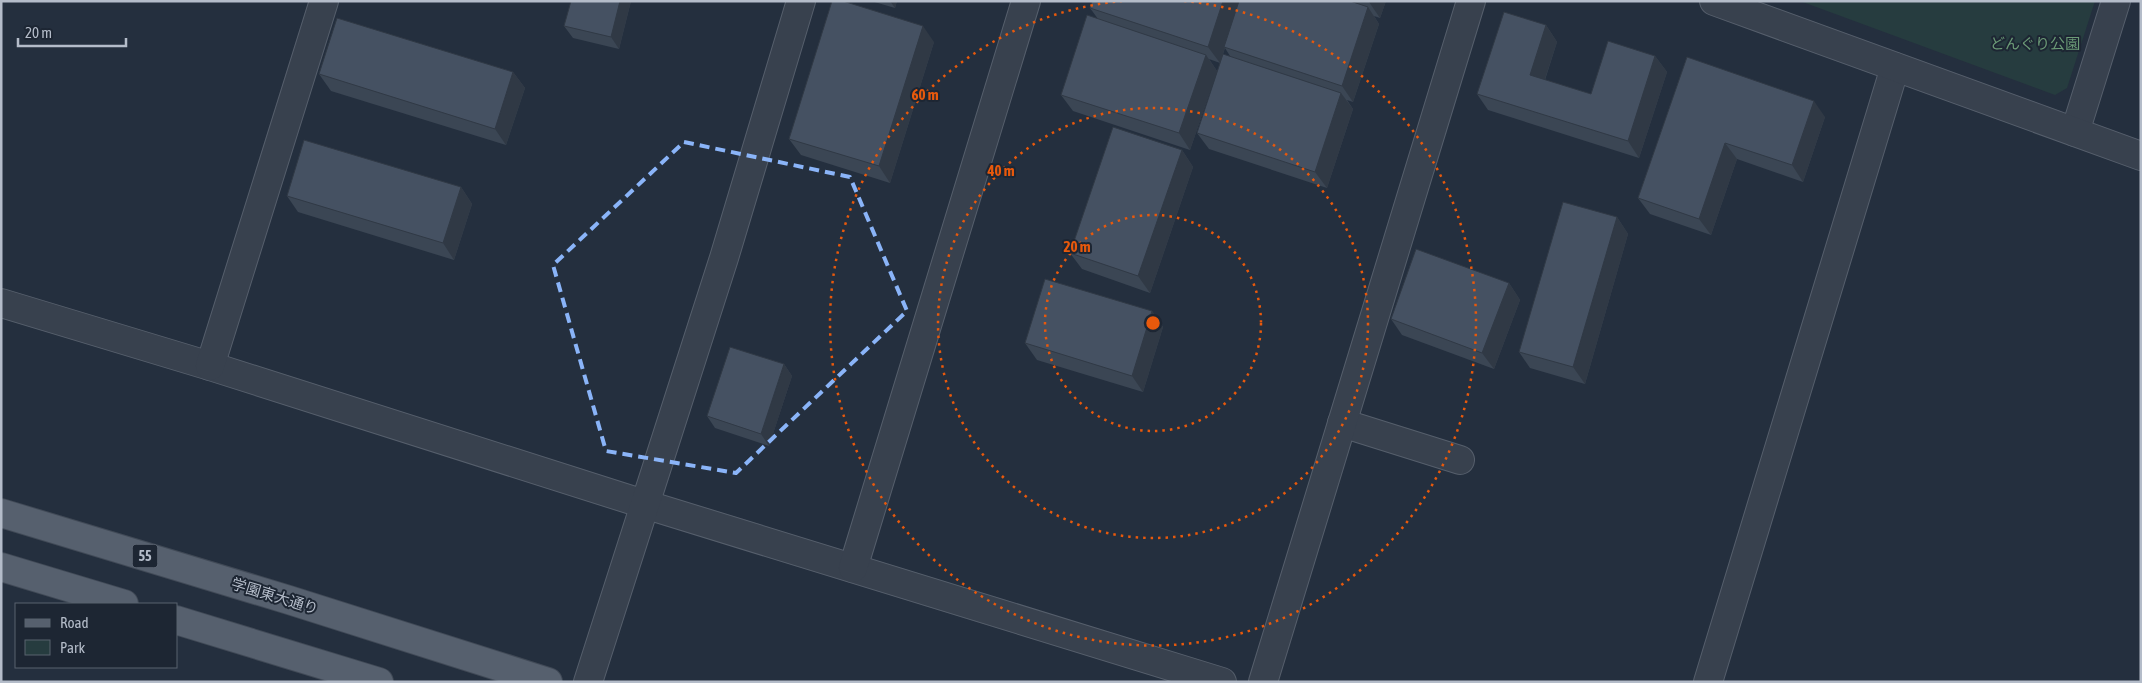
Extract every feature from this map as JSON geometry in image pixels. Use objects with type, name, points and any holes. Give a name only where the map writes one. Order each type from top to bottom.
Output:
[{"type":"main road","name":"学園東大通り","points":[[1,513],[289,600],[548,682]]},
{"type":"main road","points":[[1,567],[121,603]]},
{"type":"main road","points":[[178,621],[379,682]]},
{"type":"street","points":[[210,366],[324,1]]},
{"type":"street","points":[[588,682],[724,258],[801,1]]},
{"type":"street","points":[[853,568],[1026,1]]},
{"type":"street","points":[[1262,682],[1471,1]]},
{"type":"street","points":[[1714,1],[2141,156]]},
{"type":"street","points":[[2075,132],[2116,1]]},
{"type":"street","points":[[1708,682],[1895,67]]},
{"type":"street","points":[[1,303],[210,366],[644,504],[1222,682]]},
{"type":"street","points":[[1342,423],[1460,460]]},
{"type":"highlighted area","points":[[684,142],[850,177],[907,311],[736,473],[606,451],[553,265]]},
{"type":"green space","name":"どんぐり公園","points":[[1800,1],[2095,1],[2067,88],[2055,95]]},
{"type":"building","points":[[571,1],[620,1],[611,37],[564,26]]},
{"type":"building","points":[[832,1],[843,1],[923,26],[879,166],[789,139]]},
{"type":"building","points":[[1092,1],[1223,1],[1208,47],[1090,8]]},
{"type":"building","points":[[1239,1],[1350,1],[1368,7],[1342,86],[1224,47]]},
{"type":"building","points":[[1504,12],[1546,25],[1530,75],[1591,94],[1608,41],[1655,56],[1628,141],[1477,94]]},
{"type":"building","points":[[1087,15],[1206,55],[1179,133],[1061,95]]},
{"type":"building","points":[[337,18],[513,72],[495,129],[319,74]]},
{"type":"building","points":[[1223,54],[1341,93],[1315,172],[1197,133]]},
{"type":"building","points":[[1687,57],[1814,101],[1792,165],[1725,143],[1699,219],[1638,198]]},
{"type":"building","points":[[1113,127],[1182,150],[1138,276],[1070,253]]},
{"type":"building","points":[[304,140],[461,187],[443,243],[287,196]]},
{"type":"building","points":[[1563,202],[1617,217],[1573,367],[1519,352]]},
{"type":"building","points":[[1416,249],[1509,283],[1482,353],[1391,319]]},
{"type":"building","points":[[1045,279],[1152,311],[1132,376],[1025,343]]},
{"type":"building","points":[[730,347],[784,364],[761,434],[707,416]]}]
